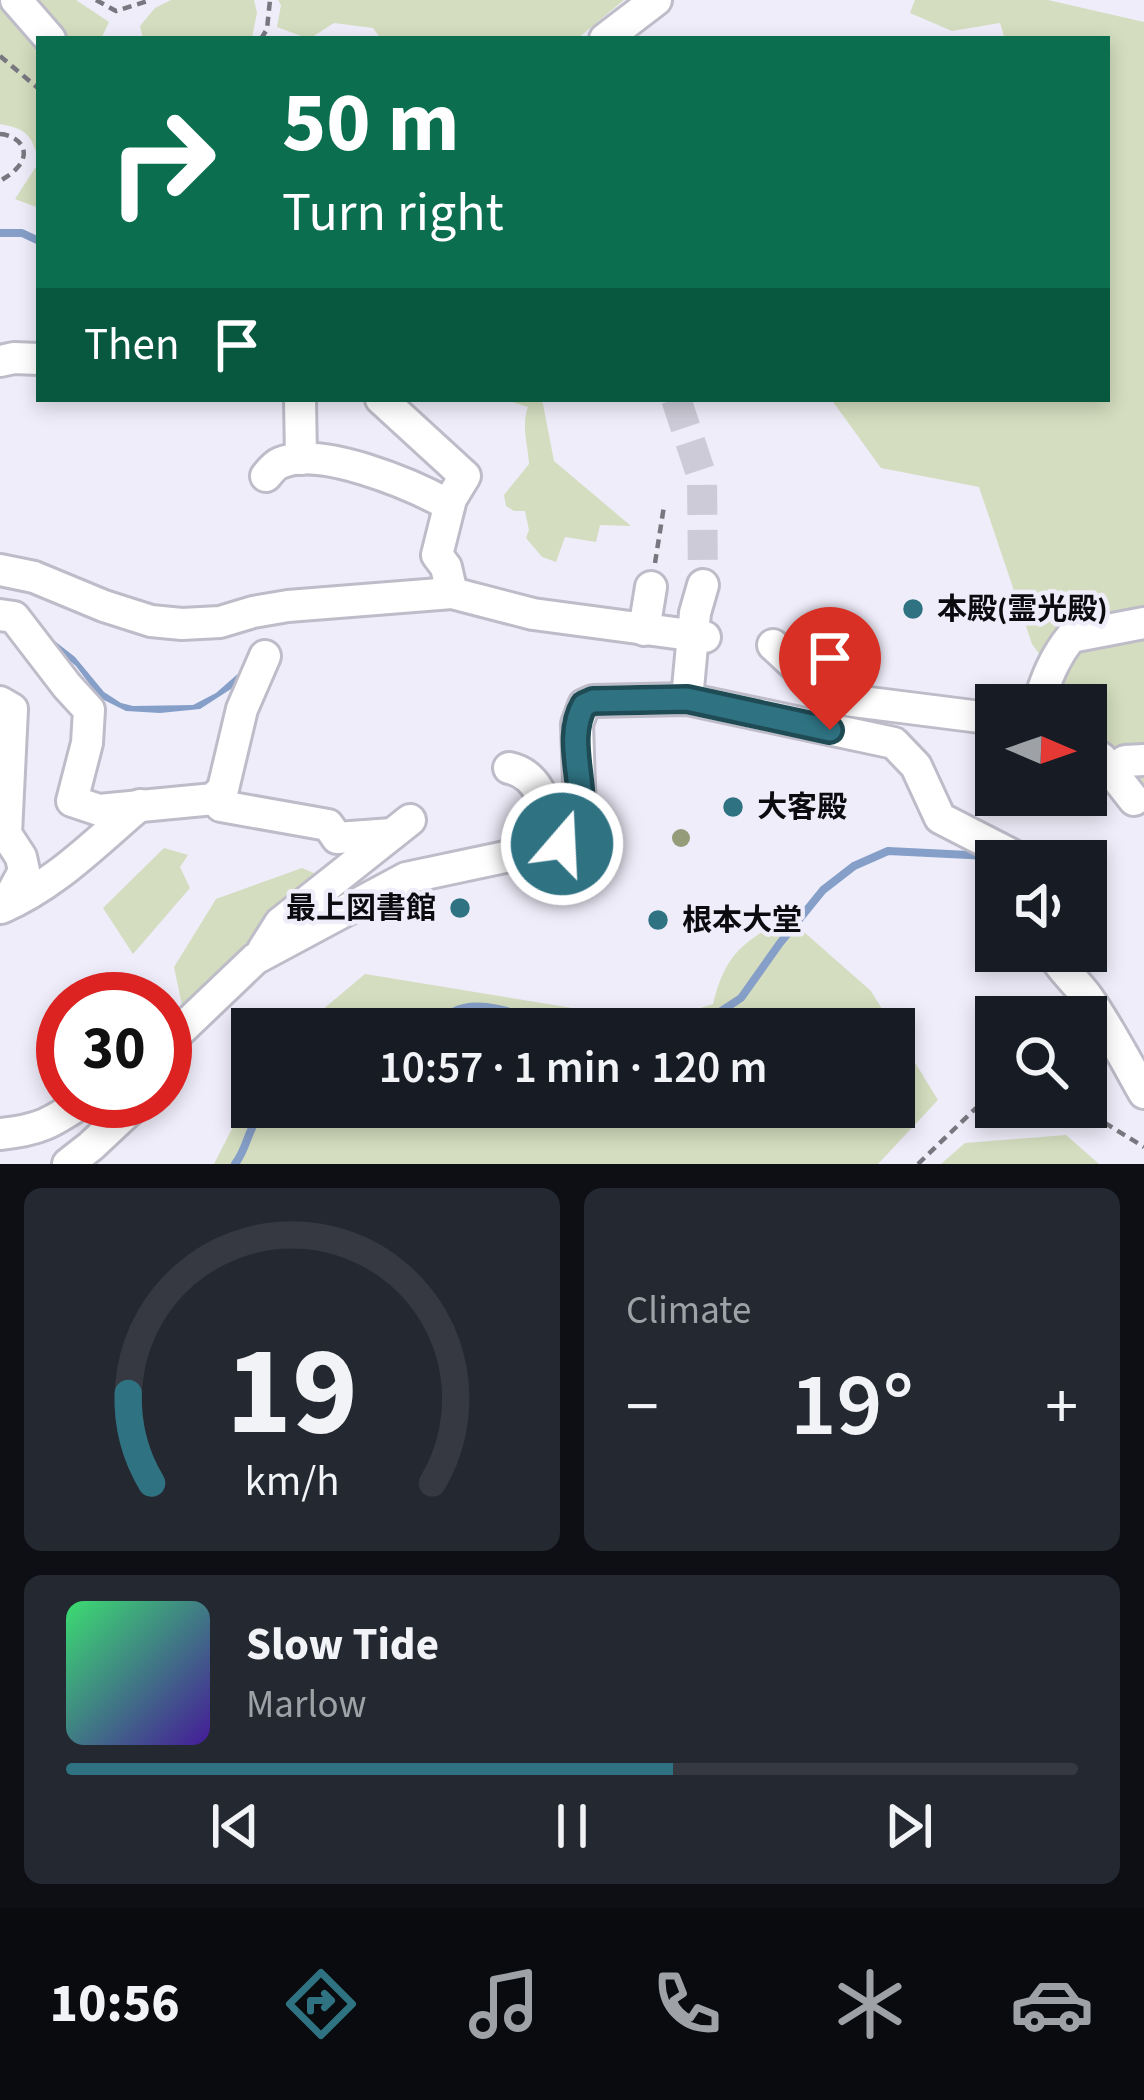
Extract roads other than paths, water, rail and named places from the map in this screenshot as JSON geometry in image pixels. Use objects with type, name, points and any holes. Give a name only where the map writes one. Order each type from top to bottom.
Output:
[{"type":"street","points":[[16,0],[47,36]]},
{"type":"street","points":[[609,36],[656,0]]},
{"type":"street","points":[[0,361],[36,358]]},
{"type":"street","points":[[300,402],[301,459]]},
{"type":"street","points":[[384,402],[465,476],[449,506],[437,555],[446,567],[452,593]]},
{"type":"street","points":[[266,476],[277,463],[301,459],[355,466],[421,490],[449,506]]},
{"type":"street","points":[[0,570],[34,577],[151,621],[182,624],[220,622],[288,606],[452,593],[533,614],[699,636]]},
{"type":"street","points":[[687,699],[699,636],[695,613],[703,585]]},
{"type":"street","points":[[644,630],[651,587]]},
{"type":"street","points":[[0,615],[14,617],[89,710],[87,743],[72,801],[99,810],[214,800],[223,789],[242,709],[265,656]]},
{"type":"street","points":[[1045,684],[1071,637],[1144,622]]},
{"type":"street","points":[[773,645],[830,698],[975,716]]},
{"type":"street","points":[[192,1020],[260,956],[406,878],[573,839],[580,823],[577,724],[584,705],[593,701],[687,699],[895,743],[916,766],[940,818],[980,840]]},
{"type":"street","points":[[0,702],[12,709],[6,834],[24,871],[3,907]]},
{"type":"street","points":[[1112,771],[1125,761],[1144,760]]},
{"type":"street","points":[[1107,765],[1134,800]]},
{"type":"street","points":[[509,768],[531,776],[540,790],[557,846]]},
{"type":"street","points":[[218,794],[221,806],[328,825],[337,838],[403,827],[280,923],[260,956]]},
{"type":"street","points":[[3,907],[55,878],[140,805]]},
{"type":"street","points":[[1068,972],[1102,1018],[1144,1093]]},
{"type":"street","points":[[0,1134],[39,1128]]},
{"type":"street","points":[[68,1164],[109,1128]]},
{"type":"water","points":[[43,632],[75,657],[104,692],[133,706],[193,705],[240,672],[243,676],[200,709],[126,711],[100,698],[76,666],[38,634]]},
{"type":"waterway","points":[[0,233],[22,233],[36,240]]},
{"type":"waterway","points":[[726,1008],[741,998],[823,890],[854,866],[888,851],[975,855]]},
{"type":"waterway","points":[[465,1008],[489,1008]]},
{"type":"waterway","points":[[235,1164],[253,1128]]},
{"type":"tunnel","points":[[677,402],[702,477],[703,585]]},
{"type":"place","name":"本殿(霊光殿)","points":[[913,609]]},
{"type":"place","name":"大客殿","points":[[733,807]]},
{"type":"place","name":"最上図書館","points":[[460,908]]},
{"type":"place","name":"根本大堂","points":[[658,920]]}]
